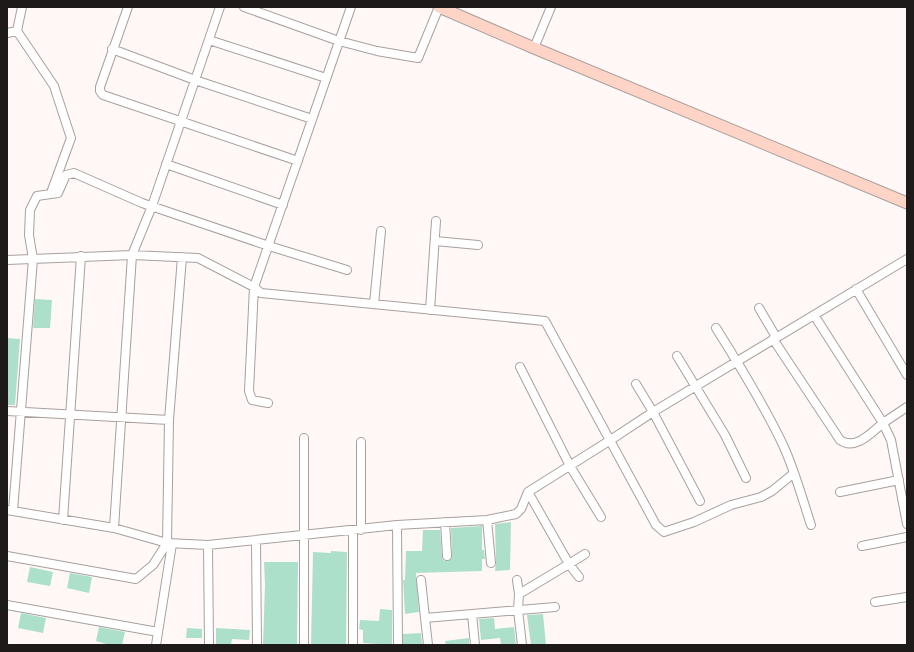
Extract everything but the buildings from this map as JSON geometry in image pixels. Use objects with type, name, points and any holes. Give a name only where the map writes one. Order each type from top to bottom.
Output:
[{"type":"main road","points":[[439,7],[907,203]]},
{"type":"street","points":[[22,7],[17,31],[54,86],[71,138],[52,190],[58,193]]},
{"type":"street","points":[[128,7],[112,49],[100,87],[100,93],[298,161]]},
{"type":"street","points":[[114,528],[132,254],[152,206],[220,7]]},
{"type":"street","points":[[244,7],[339,41],[377,51],[418,58],[439,7]]},
{"type":"street","points":[[268,403],[252,400],[249,391],[252,300],[254,287],[351,7]]},
{"type":"street","points":[[534,48],[551,7]]},
{"type":"street","points":[[7,33],[17,31]]},
{"type":"street","points":[[209,40],[326,78]]},
{"type":"street","points":[[112,49],[195,80],[312,119]]},
{"type":"street","points":[[166,164],[283,205]]},
{"type":"street","points":[[58,193],[66,175],[74,173],[152,206],[269,246],[347,270]]},
{"type":"street","points":[[58,193],[37,196],[30,210],[29,235],[33,259],[10,510],[114,528],[170,544],[208,545],[397,525],[487,520],[516,514],[521,509],[528,492],[610,442],[653,412],[907,259]]},
{"type":"street","points":[[430,310],[436,221]]},
{"type":"street","points":[[374,304],[381,231]]},
{"type":"street","points":[[435,241],[478,245]]},
{"type":"street","points":[[7,260],[132,254],[198,258],[254,287],[261,293],[545,321],[656,525],[664,532],[694,522],[731,504],[761,496],[772,491],[794,473]]},
{"type":"street","points":[[63,520],[81,256]]},
{"type":"street","points":[[156,645],[170,544],[169,420],[182,257]]},
{"type":"street","points":[[856,289],[907,375]]},
{"type":"street","points":[[759,308],[775,338],[840,440],[850,444],[857,442],[882,423],[907,407]]},
{"type":"street","points":[[814,315],[882,423],[891,440],[907,524]]},
{"type":"street","points":[[716,328],[737,361],[782,444],[794,473],[811,525]]},
{"type":"street","points":[[677,356],[725,435],[746,478]]},
{"type":"street","points":[[520,367],[570,466],[601,517]]},
{"type":"street","points":[[636,384],[653,412],[700,501]]},
{"type":"street","points":[[7,411],[169,420]]},
{"type":"street","points":[[304,438],[304,645]]},
{"type":"street","points":[[354,645],[361,442]]},
{"type":"street","points":[[840,492],[899,480]]},
{"type":"street","points":[[528,492],[569,564],[579,577]]},
{"type":"street","points":[[487,520],[491,563]]},
{"type":"street","points":[[445,522],[447,556]]},
{"type":"street","points":[[397,525],[398,645]]},
{"type":"street","points":[[862,546],[907,537]]},
{"type":"street","points":[[256,540],[257,645]]},
{"type":"street","points":[[7,556],[136,579],[153,565],[170,544]]},
{"type":"street","points":[[208,545],[209,645]]},
{"type":"street","points":[[519,594],[585,554]]},
{"type":"street","points":[[421,580],[428,645]]},
{"type":"street","points":[[517,580],[519,594],[518,610],[522,645]]},
{"type":"street","points":[[875,602],[907,597]]},
{"type":"street","points":[[7,605],[158,632]]},
{"type":"street","points":[[425,618],[555,607]]},
{"type":"street","points":[[472,614],[475,645]]}]
